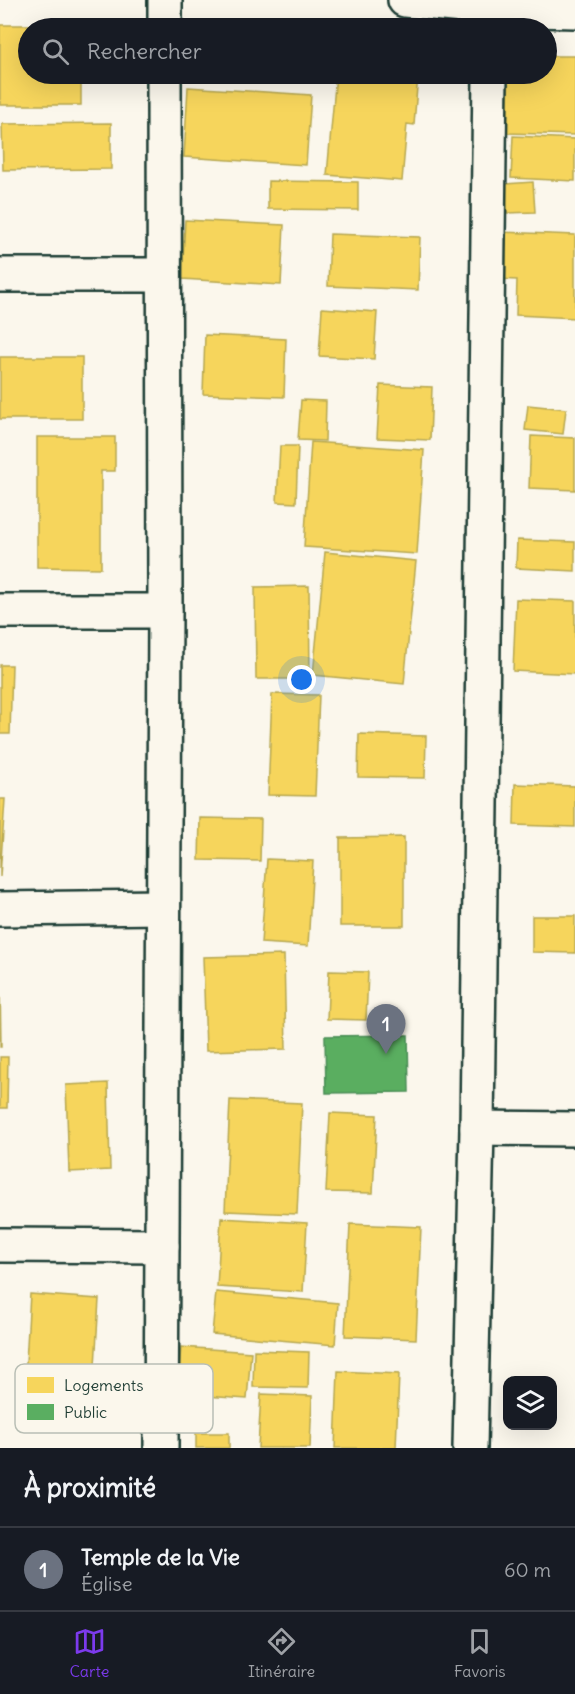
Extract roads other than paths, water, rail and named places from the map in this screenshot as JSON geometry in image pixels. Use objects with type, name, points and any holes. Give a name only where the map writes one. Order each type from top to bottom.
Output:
[{"type":"street","points":[[165,0],[165,18]]},
{"type":"street","points":[[405,0],[486,18]]},
{"type":"street","points":[[502,18],[575,11]]},
{"type":"street","points":[[161,1364],[165,84]]},
{"type":"street","points":[[470,1448],[477,1128],[490,84]]},
{"type":"street","points":[[0,275],[164,275]]},
{"type":"street","points":[[0,611],[165,611]]},
{"type":"street","points":[[0,909],[163,907]]},
{"type":"street","points":[[477,1128],[575,1129]]},
{"type":"street","points":[[0,1245],[162,1246]]},
{"type":"street","points":[[161,1433],[161,1448]]},
{"type":"place","name":"Temple de la Vie","points":[[386,1054]]}]
